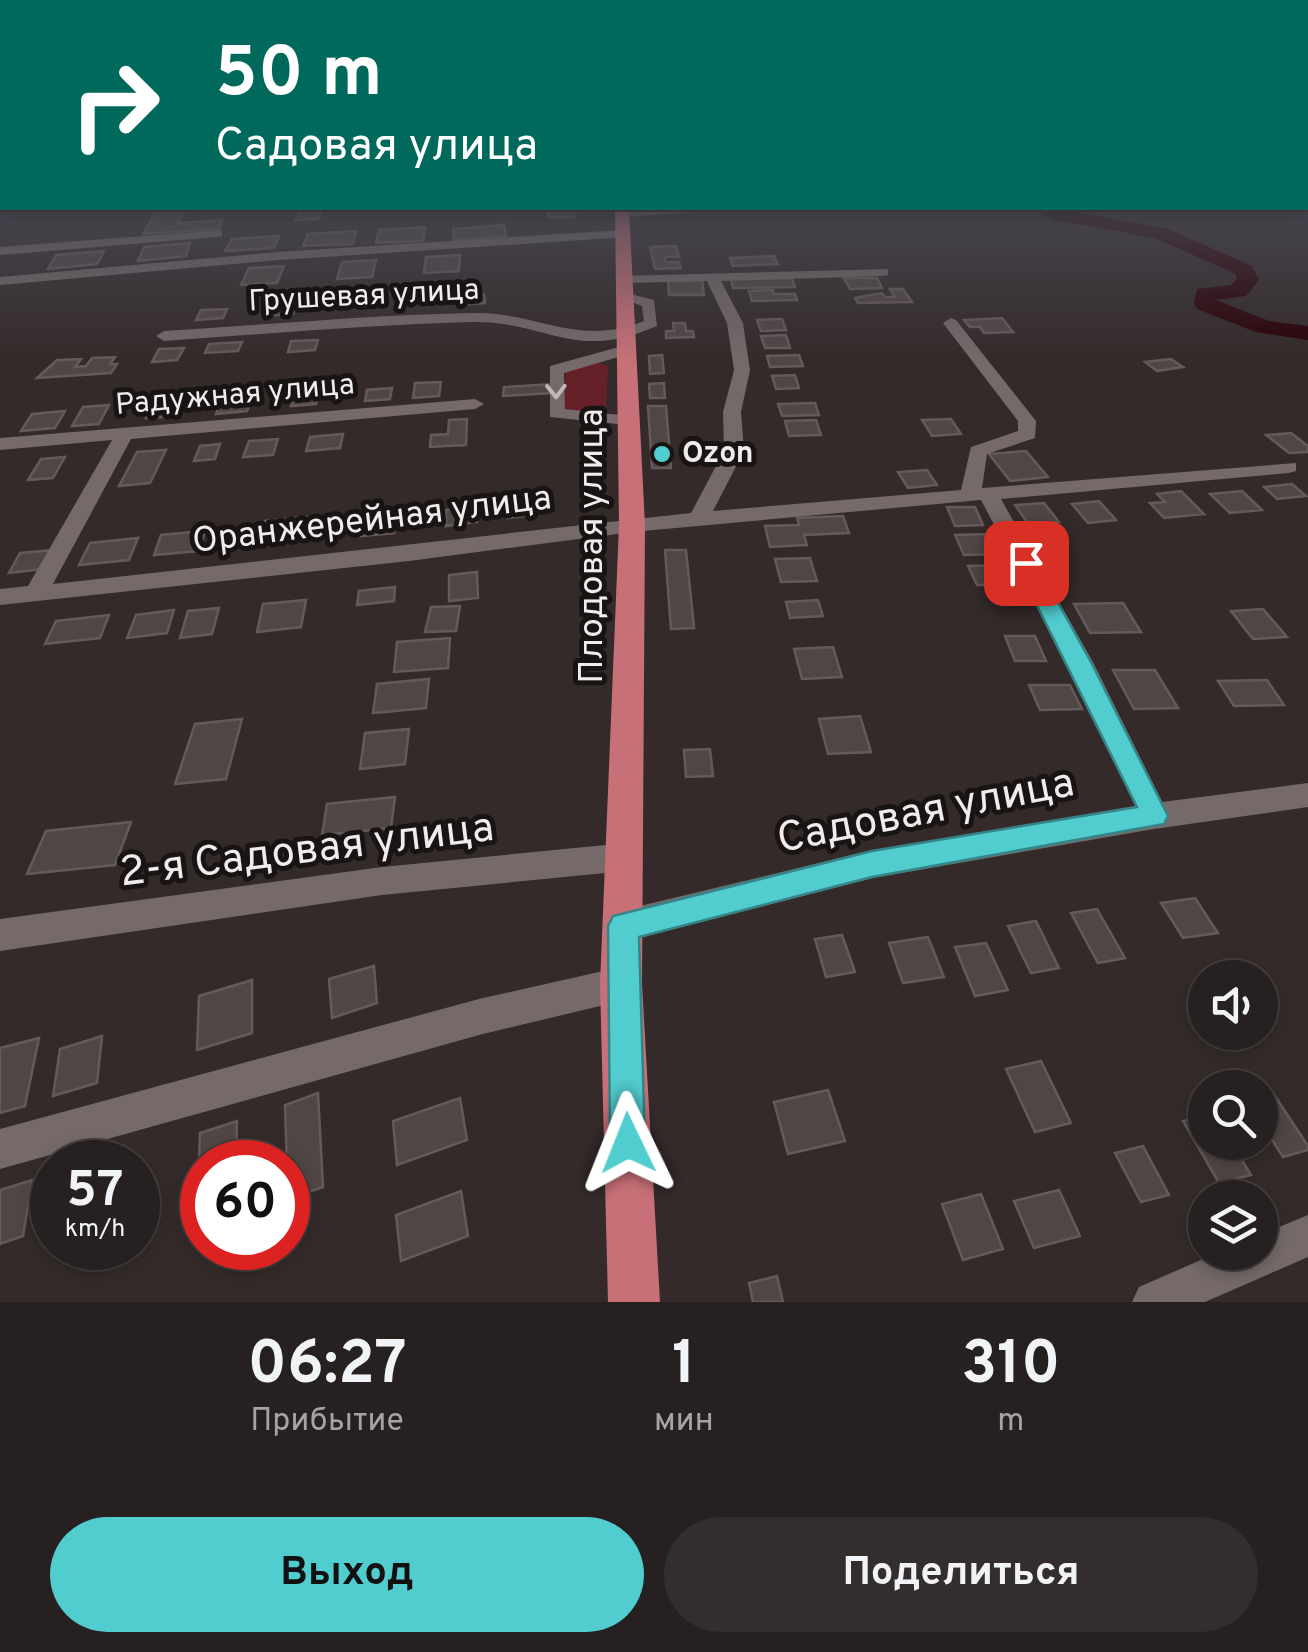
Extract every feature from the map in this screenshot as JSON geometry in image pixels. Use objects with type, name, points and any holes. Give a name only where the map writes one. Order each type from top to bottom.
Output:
[{"type":"main road","name":"Плодовая улица","points":[[623,238],[632,525],[622,984],[634,1302]]},
{"type":"street","points":[[0,251],[169,238]]},
{"type":"street","points":[[0,282],[443,238]]},
{"type":"street","points":[[624,287],[713,276],[883,272]]},
{"type":"street","points":[[698,520],[734,452],[732,412],[742,370],[735,323],[713,276]]},
{"type":"street","name":"Грушевая улица","points":[[164,336],[475,316],[501,318],[544,332],[626,344]]},
{"type":"street","points":[[951,323],[1027,421],[1028,434],[978,451],[980,497],[1080,664],[1154,816]]},
{"type":"street","points":[[626,344],[556,370],[556,413],[629,422]]},
{"type":"street","name":"Радужная улица","points":[[0,444],[475,404]]},
{"type":"street","points":[[36,594],[125,433]]},
{"type":"street","name":"Оранжерейная улица","points":[[0,597],[408,554],[632,525],[1289,467]]},
{"type":"street","name":"Садовая улица","points":[[623,926],[872,864],[1154,816],[1308,796]]},
{"type":"street","name":"2-я Садовая улица","points":[[0,935],[382,881],[625,868]]},
{"type":"street","points":[[0,1149],[479,1018],[622,984]]},
{"type":"street","points":[[1154,1302],[1308,1236]]},
{"type":"shaded area","points":[[596,362],[608,366],[606,409],[584,414],[568,410],[563,406],[566,372]]},
{"type":"building","points":[[278,238],[274,248],[225,251],[232,239]]},
{"type":"building","points":[[306,238],[354,238],[353,244],[303,246]]},
{"type":"building","points":[[377,238],[423,238],[423,241],[376,243]]},
{"type":"building","points":[[190,243],[186,256],[138,261],[144,247]]},
{"type":"building","points":[[676,246],[679,257],[664,257],[666,262],[679,262],[681,268],[655,269],[650,247]]},
{"type":"building","points":[[104,251],[97,264],[48,269],[56,255]]},
{"type":"building","points":[[460,255],[459,271],[424,273],[426,257]]},
{"type":"building","points":[[774,256],[778,264],[733,266],[730,258]]},
{"type":"building","points":[[376,260],[372,277],[337,279],[342,262]]},
{"type":"building","points":[[284,266],[277,283],[241,285],[249,268]]},
{"type":"building","points":[[792,278],[795,287],[733,288],[731,279]]},
{"type":"building","points":[[844,278],[877,278],[882,288],[850,289]]},
{"type":"building","points":[[702,280],[704,295],[669,295],[668,281]]},
{"type":"building","points":[[890,289],[903,289],[912,302],[858,303],[855,298],[882,293],[895,297]]},
{"type":"building","points":[[773,290],[774,294],[795,294],[797,300],[752,301],[749,291]]},
{"type":"building","points":[[484,294],[485,303],[458,305],[458,295]]},
{"type":"building","points":[[296,306],[293,314],[264,316],[267,308]]},
{"type":"building","points":[[227,309],[223,318],[196,320],[201,310]]},
{"type":"building","points":[[1002,318],[1013,332],[984,333],[964,320]]},
{"type":"building","points":[[782,319],[786,330],[761,331],[757,320]]},
{"type":"building","points":[[673,323],[685,323],[686,331],[693,331],[694,337],[666,338],[666,331],[674,331]]},
{"type":"building","points":[[786,335],[790,348],[765,348],[761,336]]},
{"type":"building","points":[[318,340],[315,350],[288,352],[291,341]]},
{"type":"building","points":[[242,342],[238,351],[205,353],[209,344]]},
{"type":"building","points":[[184,348],[177,360],[152,362],[159,349]]},
{"type":"building","points":[[662,355],[664,373],[650,374],[649,356]]},
{"type":"building","points":[[799,355],[803,366],[770,367],[767,356]]},
{"type":"building","points":[[115,357],[110,364],[117,364],[111,373],[37,378],[57,360],[81,359],[75,367],[86,366],[92,358]]},
{"type":"building","points":[[1171,359],[1183,367],[1157,371],[1145,362]]},
{"type":"building","points":[[795,375],[799,388],[776,389],[772,376]]},
{"type":"building","points":[[441,382],[439,396],[413,398],[415,383]]},
{"type":"building","points":[[664,383],[665,398],[650,398],[649,384]]},
{"type":"building","points":[[553,384],[553,393],[503,396],[504,387]]},
{"type":"building","points":[[392,388],[390,399],[365,401],[367,390]]},
{"type":"building","points":[[319,391],[316,404],[291,406],[295,393]]},
{"type":"building","points":[[253,396],[247,411],[216,414],[222,398]]},
{"type":"building","points":[[179,397],[175,406],[183,405],[177,416],[146,418],[157,398]]},
{"type":"building","points":[[815,403],[819,415],[782,416],[778,404]]},
{"type":"building","points":[[109,405],[99,424],[72,426],[83,407]]},
{"type":"building","points":[[648,406],[666,406],[671,468],[652,468]]},
{"type":"building","points":[[65,411],[55,428],[21,431],[32,414]]},
{"type":"building","points":[[467,419],[466,445],[430,447],[431,435],[448,434],[449,420]]},
{"type":"building","points":[[951,419],[961,434],[932,436],[922,420]]},
{"type":"building","points":[[816,420],[821,435],[789,436],[785,421]]},
{"type":"building","points":[[1291,433],[1308,446],[1308,452],[1289,453],[1266,435]]},
{"type":"building","points":[[343,434],[340,448],[306,451],[310,437]]},
{"type":"building","points":[[278,439],[273,455],[243,457],[249,441]]},
{"type":"building","points":[[220,444],[215,459],[194,461],[200,446]]},
{"type":"building","points":[[166,450],[150,483],[119,486],[137,452]]},
{"type":"building","points":[[1026,451],[1048,477],[1010,481],[989,454]]},
{"type":"building","points":[[65,457],[53,478],[28,480],[41,459]]},
{"type":"building","points":[[927,470],[937,485],[908,488],[898,472]]},
{"type":"building","points":[[1292,484],[1306,496],[1277,499],[1264,487]]},
{"type":"building","points":[[1181,491],[1204,514],[1164,518],[1150,503],[1165,502],[1157,494]]},
{"type":"building","points":[[1242,491],[1262,510],[1230,513],[1210,494]]},
{"type":"building","points":[[1099,501],[1116,520],[1088,523],[1072,504]]},
{"type":"building","points":[[532,502],[534,515],[507,518],[506,504]]},
{"type":"building","points":[[1044,503],[1059,522],[1029,525],[1015,505]]},
{"type":"building","points":[[476,506],[477,522],[446,526],[446,510]]},
{"type":"building","points":[[947,507],[975,507],[983,525],[955,526]]},
{"type":"building","points":[[395,513],[394,533],[361,536],[363,516]]},
{"type":"building","points":[[843,516],[849,533],[804,535],[807,545],[770,547],[765,526],[799,525],[797,518]]},
{"type":"building","points":[[307,517],[303,538],[260,542],[265,521]]},
{"type":"building","points":[[205,531],[199,551],[154,555],[161,535]]},
{"type":"building","points":[[989,534],[998,554],[964,555],[955,535]]},
{"type":"building","points":[[138,538],[129,560],[79,565],[90,543]]},
{"type":"building","points":[[53,550],[43,569],[9,573],[20,553]]},
{"type":"building","points":[[665,550],[686,550],[694,628],[671,629]]},
{"type":"building","points":[[810,558],[817,581],[781,582],[775,559]]},
{"type":"building","points":[[1002,565],[1011,585],[977,585],[968,566]]},
{"type":"building","points":[[477,572],[478,598],[449,601],[449,575]]},
{"type":"building","points":[[395,587],[394,601],[357,605],[359,591]]},
{"type":"building","points":[[306,600],[301,627],[257,632],[263,604]]},
{"type":"building","points":[[818,600],[823,616],[790,618],[786,602]]},
{"type":"building","points":[[1123,603],[1141,632],[1090,633],[1074,604]]},
{"type":"building","points":[[460,606],[456,631],[425,632],[431,607]]},
{"type":"building","points":[[219,608],[212,634],[180,638],[188,611]]},
{"type":"building","points":[[1263,609],[1287,637],[1253,639],[1231,611]]},
{"type":"building","points":[[174,610],[167,633],[127,638],[136,615]]},
{"type":"building","points":[[109,615],[100,638],[45,644],[56,621]]},
{"type":"building","points":[[1005,636],[1035,636],[1046,661],[1015,661]]},
{"type":"building","points":[[450,638],[448,668],[394,672],[397,642]]},
{"type":"building","points":[[833,647],[842,677],[802,679],[794,649]]},
{"type":"building","points":[[1113,670],[1155,670],[1178,708],[1134,709]]},
{"type":"building","points":[[429,679],[426,708],[373,713],[377,684]]},
{"type":"building","points":[[1267,680],[1284,705],[1234,706],[1218,681]]},
{"type":"building","points":[[1029,685],[1070,685],[1082,709],[1040,710]]},
{"type":"building","points":[[860,716],[871,752],[828,754],[819,719]]},
{"type":"building","points":[[242,719],[226,779],[175,784],[195,724]]},
{"type":"building","points":[[409,729],[405,764],[360,769],[365,733]]},
{"type":"building","points":[[710,749],[713,776],[686,777],[684,750]]},
{"type":"building","points":[[395,797],[391,828],[322,835],[327,804]]},
{"type":"building","points":[[131,822],[115,865],[27,874],[46,831]]},
{"type":"building","points":[[1195,898],[1218,933],[1183,938],[1161,903]]},
{"type":"building","points":[[1097,909],[1125,958],[1098,963],[1071,913]]},
{"type":"building","points":[[1036,921],[1059,968],[1031,973],[1008,926]]},
{"type":"building","points":[[842,935],[855,972],[826,977],[815,939]]},
{"type":"building","points":[[928,937],[944,977],[903,983],[889,943]]},
{"type":"building","points":[[986,943],[1008,990],[975,996],[955,947]]},
{"type":"building","points":[[374,966],[377,1003],[332,1018],[329,979]]},
{"type":"building","points":[[252,980],[252,1033],[197,1050],[199,996]]},
{"type":"building","points":[[102,1036],[97,1083],[53,1096],[60,1049]]},
{"type":"building","points":[[39,1038],[25,1106],[0,1113],[0,1048]]},
{"type":"building","points":[[1041,1061],[1071,1123],[1035,1132],[1006,1069]]},
{"type":"building","points":[[828,1090],[845,1141],[788,1154],[774,1102]]},
{"type":"building","points":[[318,1093],[323,1187],[310,1191],[310,1140],[286,1140],[285,1105]]},
{"type":"building","points":[[460,1098],[467,1140],[397,1165],[393,1121]]},
{"type":"building","points":[[1278,1101],[1308,1146],[1308,1150],[1283,1157],[1278,1149]]},
{"type":"building","points":[[237,1121],[237,1140],[200,1140],[200,1133]]},
{"type":"building","points":[[1143,1146],[1169,1195],[1141,1202],[1115,1153]]},
{"type":"building","points":[[1206,1160],[1242,1160],[1251,1175],[1231,1180],[1217,1180]]},
{"type":"building","points":[[30,1181],[23,1236],[0,1244],[0,1190]]},
{"type":"building","points":[[1059,1190],[1080,1236],[1034,1248],[1014,1201]]},
{"type":"building","points":[[461,1191],[468,1236],[401,1261],[396,1215]]},
{"type":"building","points":[[981,1194],[1003,1249],[963,1260],[942,1204]]},
{"type":"building","points":[[777,1276],[783,1302],[753,1302],[749,1283]]},
{"type":"waterway","points":[[1170,238],[1245,270],[1248,280],[1238,291],[1205,294],[1205,304],[1264,327],[1308,333]]},
{"type":"place","name":"Ozon","points":[[662,454]]},
{"type":"route","points":[[628,1143],[623,926],[872,864],[1154,816],[1026,563]]}]
